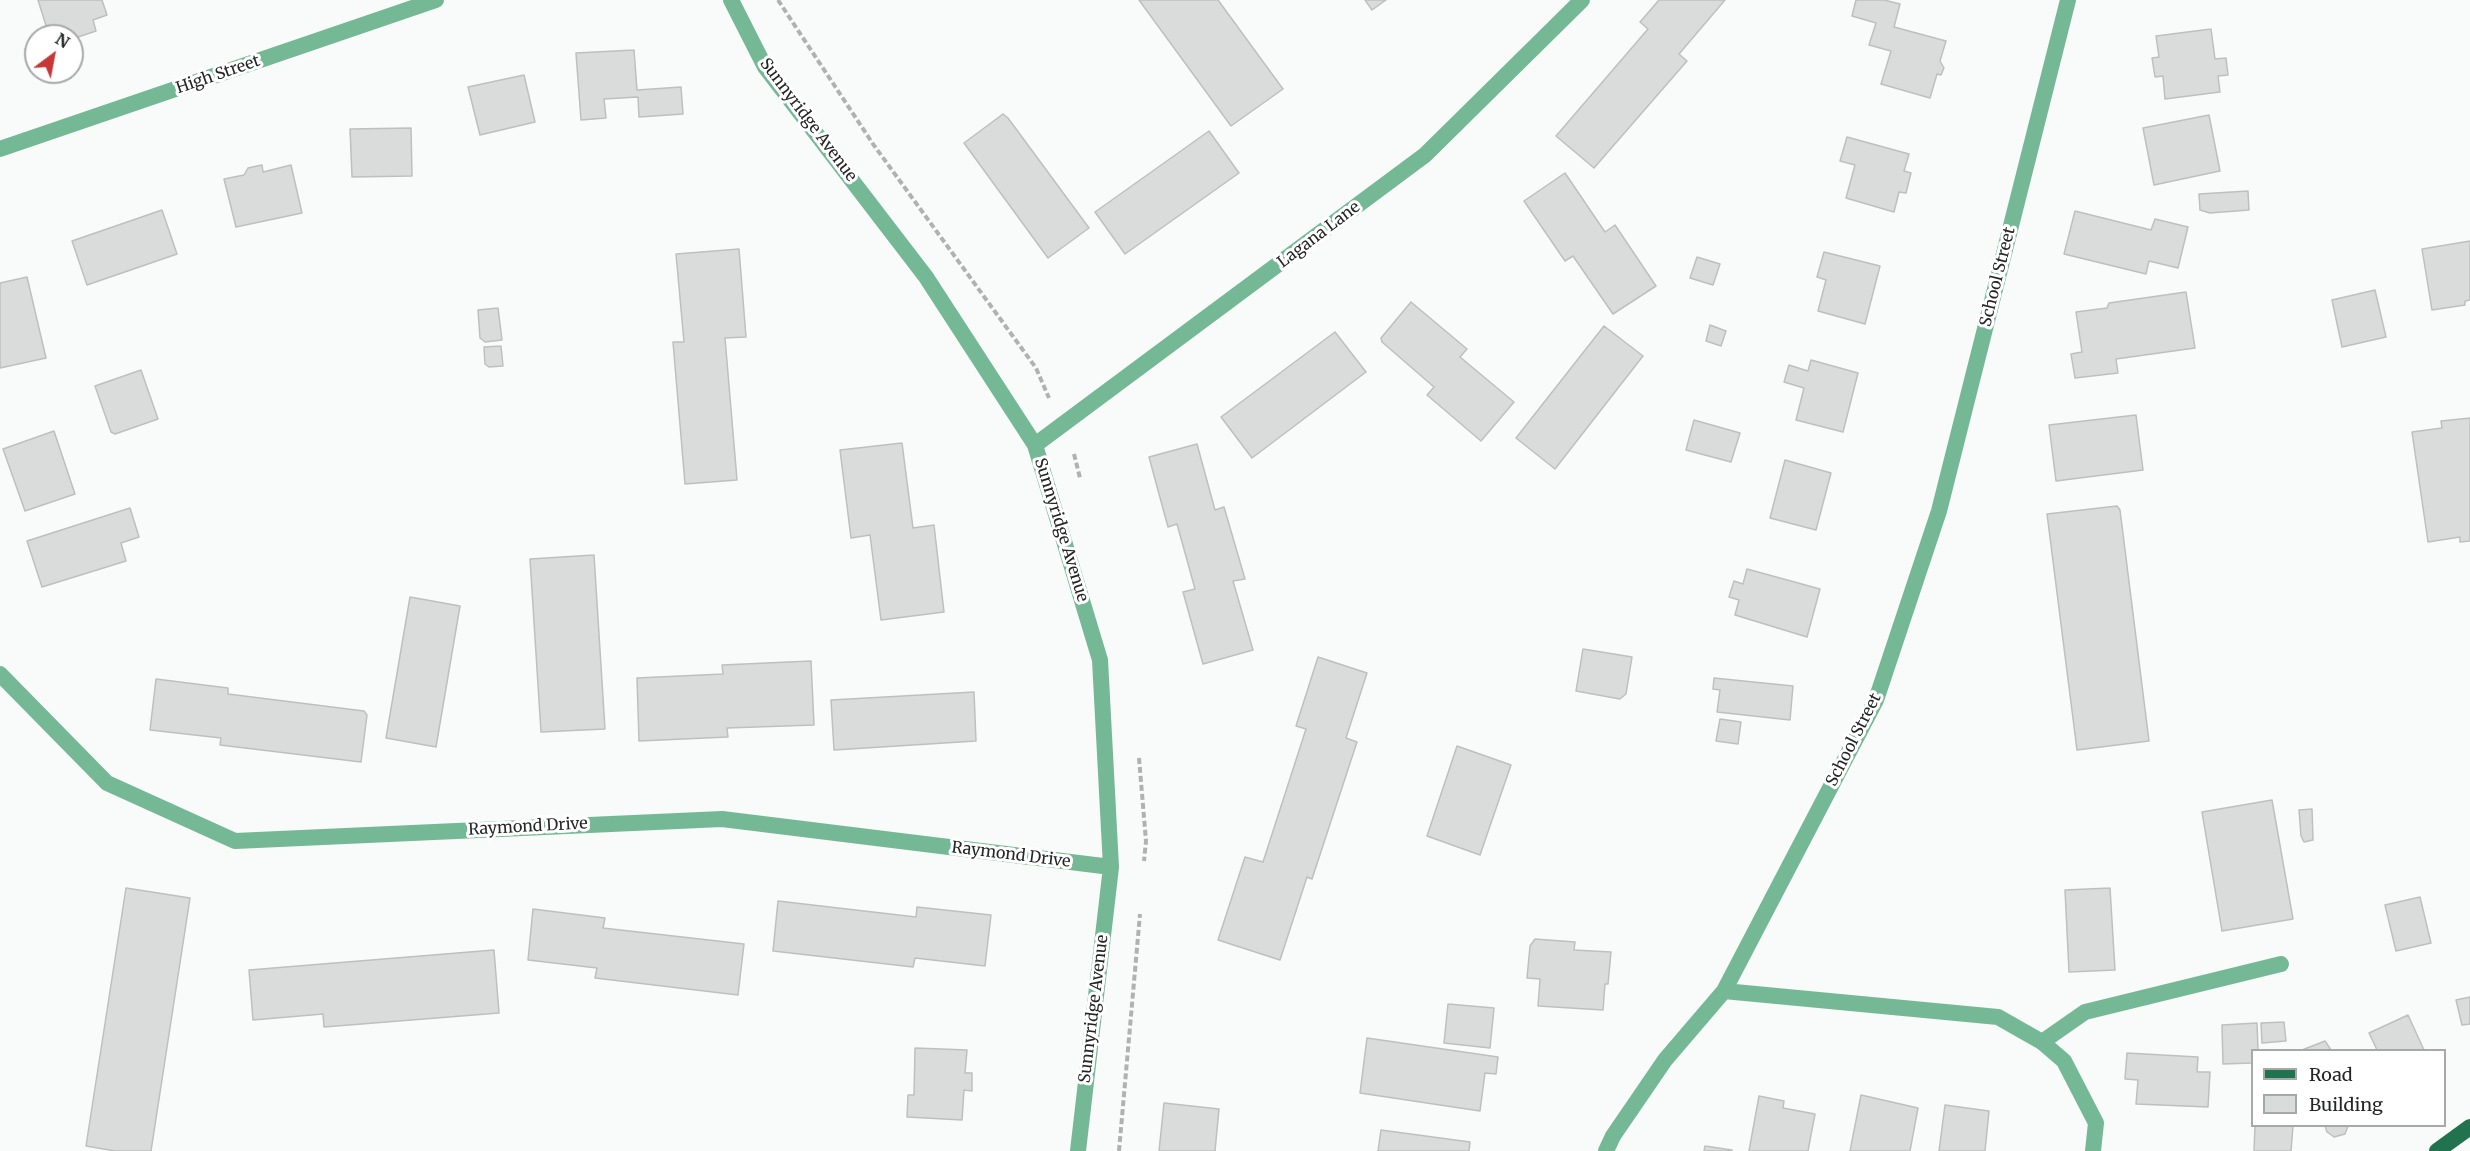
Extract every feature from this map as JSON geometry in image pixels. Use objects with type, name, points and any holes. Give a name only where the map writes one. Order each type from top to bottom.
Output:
[{"type":"main road","points":[[2437,1151],[2470,1126]]},
{"type":"street","name":"High Street","points":[[0,149],[436,0]]},
{"type":"street","name":"Sunnyridge Avenue","points":[[731,0],[765,67],[926,277],[1035,445],[1100,660],[1111,867],[1078,1151]]},
{"type":"street","name":"Lagana Lane","points":[[1035,445],[1425,155],[1582,0]]},
{"type":"street","name":"School Street","points":[[1606,1151],[1613,1136],[1665,1060],[1724,991],[1876,700],[1939,511],[2068,0]]},
{"type":"street","name":"Raymond Drive","points":[[0,674],[107,783],[234,841],[722,819],[1111,867]]},
{"type":"street","points":[[2042,1042],[2085,1012],[2281,964]]},
{"type":"street","points":[[1724,991],[1998,1017],[2042,1042],[2064,1061],[2096,1123],[2093,1151]]},
{"type":"building","points":[[38,0],[102,0],[107,15],[93,20],[96,31],[84,35],[84,24],[46,24]]},
{"type":"building","points":[[1139,0],[1218,0],[1283,89],[1231,126]]},
{"type":"building","points":[[1365,0],[1386,0],[1372,10]]},
{"type":"building","points":[[1659,0],[1725,0],[1679,54],[1687,61],[1594,168],[1556,136],[1648,29],[1640,22]]},
{"type":"building","points":[[1856,0],[1884,0],[1900,4],[1894,27],[1946,41],[1940,61],[1944,68],[1941,75],[1937,74],[1930,98],[1881,84],[1891,51],[1869,45],[1876,23],[1852,16]]},
{"type":"building","points":[[2211,29],[2215,59],[2226,58],[2228,75],[2218,76],[2220,92],[2165,99],[2163,76],[2155,77],[2152,58],[2159,57],[2156,36]]},
{"type":"building","points":[[634,50],[637,90],[681,87],[683,114],[639,117],[638,97],[604,99],[606,118],[581,120],[576,53]]},
{"type":"building","points":[[524,75],[535,122],[480,135],[468,87]]},
{"type":"building","points":[[1003,114],[1089,228],[1048,258],[964,143]]},
{"type":"building","points":[[2209,115],[2220,171],[2154,185],[2143,128]]},
{"type":"building","points":[[411,128],[412,176],[352,177],[350,129]]},
{"type":"building","points":[[1209,131],[1239,173],[1125,254],[1095,212]]},
{"type":"building","points":[[1847,137],[1909,154],[1904,171],[1911,173],[1906,193],[1899,192],[1894,212],[1846,198],[1855,165],[1840,161]]},
{"type":"building","points":[[262,165],[263,172],[291,165],[302,213],[236,227],[224,179],[244,175],[248,168]]},
{"type":"building","points":[[1565,173],[1605,232],[1615,225],[1656,286],[1613,314],[1573,256],[1565,261],[1524,201]]},
{"type":"building","points":[[2248,191],[2249,210],[2210,213],[2200,210],[2199,194]]},
{"type":"building","points":[[162,210],[177,254],[87,285],[72,241]]},
{"type":"building","points":[[2075,211],[2151,230],[2155,219],[2188,227],[2178,268],[2149,261],[2146,274],[2064,254]]},
{"type":"building","points":[[2470,241],[2470,300],[2465,301],[2465,305],[2432,310],[2422,249]]},
{"type":"building","points":[[739,249],[746,337],[725,338],[737,480],[685,484],[673,342],[684,342],[676,254]]},
{"type":"building","points":[[1824,252],[1880,266],[1865,324],[1818,311],[1826,280],[1817,277]]},
{"type":"building","points":[[1697,257],[1720,264],[1713,285],[1690,278]]},
{"type":"building","points":[[27,277],[46,358],[0,368],[0,283]]},
{"type":"building","points":[[2375,290],[2386,337],[2342,347],[2332,300]]},
{"type":"building","points":[[2186,292],[2195,348],[2116,359],[2118,373],[2075,378],[2071,354],[2082,352],[2076,312],[2107,308],[2109,303]]},
{"type":"building","points":[[1411,302],[1467,349],[1460,357],[1514,402],[1481,441],[1427,395],[1434,387],[1382,342],[1381,338]]},
{"type":"building","points":[[498,308],[502,340],[485,342],[480,338],[478,310]]},
{"type":"building","points":[[1710,325],[1726,331],[1721,346],[1706,341]]},
{"type":"building","points":[[1604,326],[1643,356],[1555,469],[1516,438]]},
{"type":"building","points":[[1335,332],[1366,372],[1252,458],[1221,417]]},
{"type":"building","points":[[501,346],[503,366],[489,367],[485,364],[484,347]]},
{"type":"building","points":[[1811,360],[1858,373],[1843,432],[1796,420],[1804,388],[1784,382],[1789,365],[1808,371]]},
{"type":"building","points":[[141,370],[158,419],[115,434],[111,432],[95,386]]},
{"type":"building","points":[[2136,415],[2143,470],[2056,481],[2049,425]]},
{"type":"building","points":[[2470,418],[2470,541],[2460,542],[2460,537],[2428,542],[2412,432],[2442,428],[2441,421]]},
{"type":"building","points":[[1694,420],[1740,433],[1731,462],[1686,450]]},
{"type":"building","points":[[54,431],[75,494],[25,511],[3,449]]},
{"type":"building","points":[[902,443],[913,528],[934,525],[944,612],[881,620],[870,535],[851,538],[840,450]]},
{"type":"building","points":[[1197,444],[1215,510],[1224,507],[1245,579],[1233,581],[1253,650],[1203,664],[1183,592],[1195,589],[1177,524],[1168,527],[1149,457]]},
{"type":"building","points":[[1785,460],[1831,473],[1816,530],[1770,518]]},
{"type":"building","points":[[2117,506],[2120,510],[2149,741],[2077,750],[2047,514]]},
{"type":"building","points":[[130,508],[139,537],[121,543],[126,561],[42,587],[27,541]]},
{"type":"building","points":[[594,555],[605,729],[541,732],[530,559]]},
{"type":"building","points":[[1747,569],[1820,589],[1807,637],[1735,615],[1739,600],[1729,597],[1734,581],[1743,584]]},
{"type":"building","points":[[410,597],[460,606],[436,747],[386,738]]},
{"type":"building","points":[[1583,649],[1632,657],[1626,694],[1620,699],[1576,691]]},
{"type":"building","points":[[1318,657],[1367,673],[1346,738],[1357,742],[1312,879],[1307,877],[1280,960],[1218,940],[1245,857],[1263,862],[1306,729],[1296,726]]},
{"type":"building","points":[[811,661],[814,725],[727,728],[728,737],[639,741],[637,678],[723,674],[722,665]]},
{"type":"building","points":[[1714,678],[1793,686],[1790,720],[1717,712],[1720,690],[1713,689]]},
{"type":"building","points":[[156,679],[228,688],[228,694],[364,711],[367,715],[361,762],[220,745],[221,738],[150,730]]},
{"type":"building","points":[[974,692],[976,741],[834,750],[831,700]]},
{"type":"building","points":[[1720,719],[1741,722],[1738,744],[1716,741]]},
{"type":"building","points":[[1457,746],[1511,765],[1480,855],[1427,836]]},
{"type":"building","points":[[2272,800],[2293,919],[2222,931],[2202,812]]},
{"type":"building","points":[[2312,809],[2313,840],[2304,842],[2301,836],[2299,810]]},
{"type":"building","points":[[126,888],[190,898],[151,1151],[115,1151],[86,1146]]},
{"type":"building","points":[[2110,888],[2115,970],[2069,972],[2065,890]]},
{"type":"building","points":[[2420,897],[2431,943],[2396,951],[2385,905]]},
{"type":"building","points":[[778,901],[916,917],[917,907],[991,915],[985,966],[915,958],[913,967],[773,951]]},
{"type":"building","points":[[533,909],[605,918],[603,928],[744,944],[738,995],[595,978],[597,968],[528,960]]},
{"type":"building","points":[[1535,939],[1575,942],[1574,950],[1611,952],[1603,1010],[1538,1006],[1540,979],[1527,978],[1530,946]]},
{"type":"building","points":[[494,950],[499,1013],[324,1027],[323,1014],[253,1020],[249,970]]},
{"type":"building","points":[[2470,997],[2470,1024],[2462,1025],[2456,1000]]},
{"type":"building","points":[[1448,1004],[1494,1008],[1490,1048],[1444,1043]]},
{"type":"building","points":[[2408,1015],[2424,1049],[2377,1049],[2369,1033]]},
{"type":"building","points":[[2284,1022],[2286,1041],[2262,1043],[2261,1023]]},
{"type":"building","points":[[2257,1023],[2258,1049],[2251,1049],[2251,1063],[2223,1064],[2222,1025]]},
{"type":"building","points":[[1367,1038],[1498,1057],[1496,1074],[1485,1073],[1480,1111],[1360,1093]]},
{"type":"building","points":[[2325,1041],[2330,1049],[2305,1049]]},
{"type":"building","points":[[915,1048],[967,1050],[965,1073],[972,1073],[972,1091],[964,1090],[962,1120],[907,1117],[908,1095],[914,1095]]},
{"type":"building","points":[[2127,1053],[2198,1057],[2197,1072],[2210,1072],[2208,1107],[2136,1104],[2138,1080],[2125,1079]]},
{"type":"building","points":[[1861,1095],[1918,1108],[1910,1151],[1850,1151]]},
{"type":"building","points":[[1759,1096],[1784,1101],[1783,1108],[1815,1114],[1808,1151],[1749,1151]]},
{"type":"building","points":[[1164,1103],[1219,1109],[1215,1151],[1159,1151]]},
{"type":"building","points":[[1945,1105],[1989,1111],[1985,1151],[1939,1151]]},
{"type":"building","points":[[2255,1127],[2293,1127],[2291,1151],[2254,1151]]},
{"type":"building","points":[[2325,1127],[2348,1127],[2345,1134],[2334,1137],[2327,1132]]},
{"type":"building","points":[[1381,1130],[1470,1142],[1469,1151],[1378,1151]]},
{"type":"building","points":[[1705,1146],[1732,1150],[1732,1151],[1704,1151]]}]
